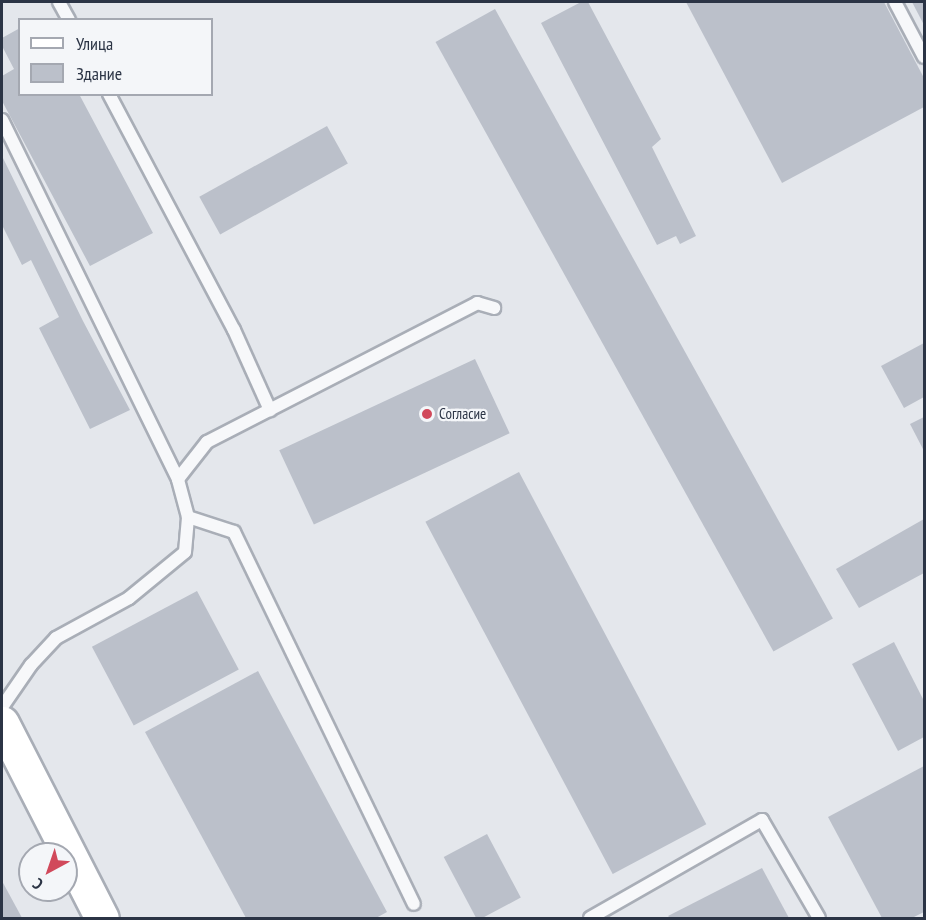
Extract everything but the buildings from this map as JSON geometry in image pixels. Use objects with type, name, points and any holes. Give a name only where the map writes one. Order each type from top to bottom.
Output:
[{"type":"main road","points":[[2,723],[102,918]]},
{"type":"lane","points":[[59,2],[68,18]]},
{"type":"lane","points":[[895,2],[924,57]]},
{"type":"lane","points":[[110,96],[234,330],[270,410]]},
{"type":"lane","points":[[2,120],[178,479],[188,517],[184,552],[129,598],[56,638],[31,665],[2,707]]},
{"type":"lane","points":[[178,479],[207,442],[477,303],[494,308]]},
{"type":"lane","points":[[188,517],[234,532],[414,904]]},
{"type":"lane","points":[[590,918],[605,915],[762,820],[819,918]]},
{"type":"place","name":"Согласие","points":[[427,414]]}]
